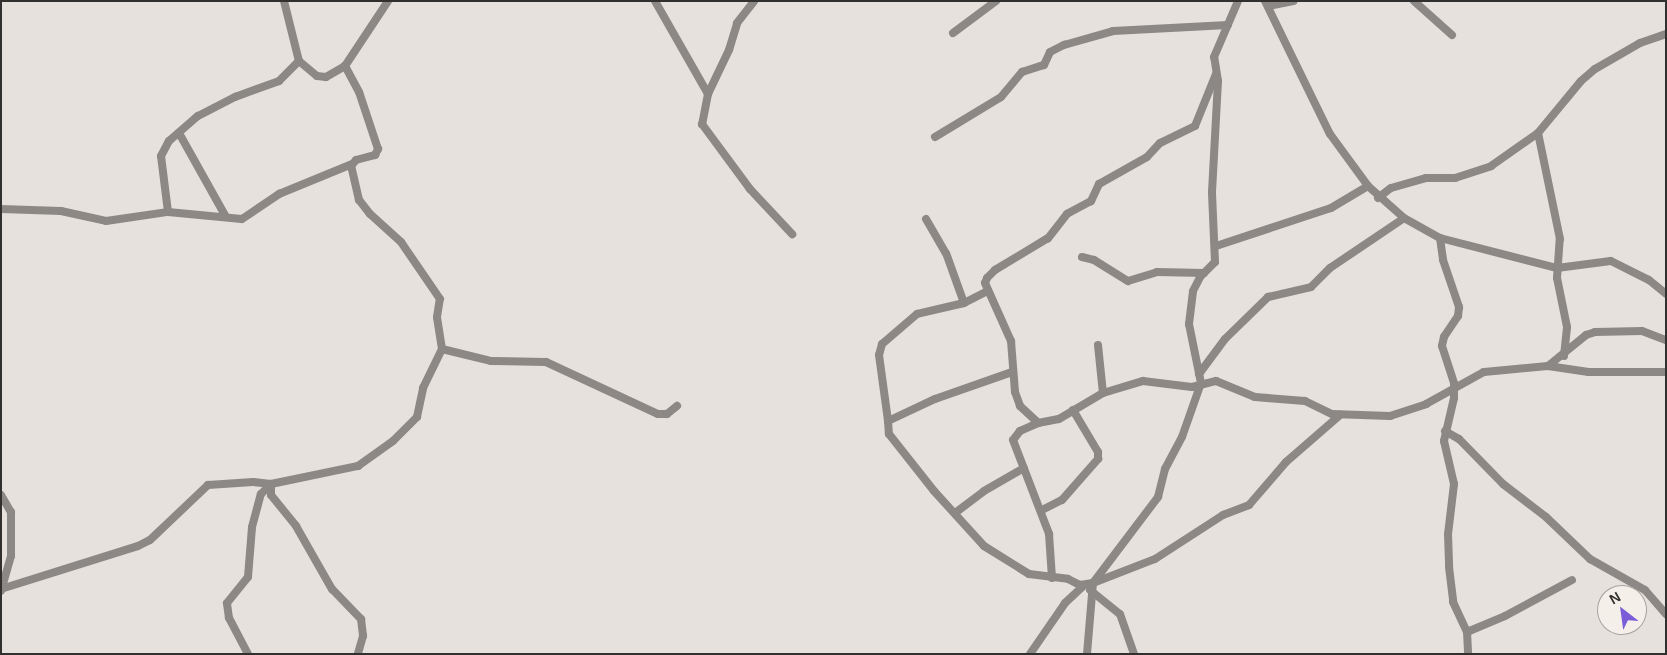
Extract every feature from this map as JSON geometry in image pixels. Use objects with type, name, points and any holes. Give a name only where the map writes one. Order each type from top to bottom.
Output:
[{"type":"street","points":[[284,1],[298,60],[310,72]]},
{"type":"street","points":[[291,72],[310,72],[326,77],[345,66],[388,1]]},
{"type":"street","points":[[655,1],[708,94]]},
{"type":"street","points":[[754,1],[738,23],[729,50],[708,94],[702,124],[750,189],[792,234]]},
{"type":"street","points":[[953,32],[996,1]]},
{"type":"street","points":[[1087,654],[1088,610],[1092,586],[1158,497],[1165,468],[1182,436],[1201,383],[1188,324],[1193,291],[1204,273],[1214,266],[1216,246],[1212,192],[1216,74],[1214,57],[1238,1]]},
{"type":"street","points":[[1294,1],[1267,4],[1330,134],[1378,198],[1404,218],[1440,238],[1557,268],[1595,261],[1611,261],[1649,280],[1666,294]]},
{"type":"street","points":[[1414,1],[1452,36]]},
{"type":"street","points":[[935,137],[1001,97],[1022,72],[1044,64],[1050,52],[1064,44],[1113,31],[1228,25]]},
{"type":"street","points":[[1378,198],[1391,188],[1426,178],[1464,176],[1491,166],[1538,133],[1581,81],[1596,69],[1640,43],[1666,34]]},
{"type":"street","points":[[168,212],[162,156],[163,148],[198,116],[235,97],[264,89],[291,72],[298,60]]},
{"type":"street","points":[[1,209],[60,211],[106,221],[168,212],[249,217],[279,194],[375,155],[378,149],[359,92],[345,66]]},
{"type":"street","points":[[1038,423],[1020,406],[1012,372],[1011,341],[988,290],[987,278],[995,270],[1048,238],[1067,214],[1091,201],[1099,184],[1148,157],[1160,143],[1195,126],[1216,74]]},
{"type":"street","points":[[179,133],[226,217]]},
{"type":"street","points":[[1538,133],[1560,239],[1557,268],[1567,327],[1564,356]]},
{"type":"street","points":[[2,590],[138,546],[150,540],[208,486],[253,482],[270,484],[358,466],[393,441],[417,417],[423,388],[442,349],[437,317],[440,299],[401,242],[370,214],[360,200],[351,176],[352,164]]},
{"type":"street","points":[[1216,246],[1331,208],[1368,186]]},
{"type":"street","points":[[1199,374],[1225,339],[1268,297],[1311,287],[1330,268],[1404,218]]},
{"type":"street","points":[[926,219],[946,253],[964,303]]},
{"type":"street","points":[[1440,238],[1443,260],[1459,306],[1442,346],[1454,388],[1445,431],[1445,451],[1454,484],[1448,534],[1449,567],[1453,602],[1467,632],[1468,654]]},
{"type":"street","points":[[1082,257],[1094,260],[1128,281],[1157,272],[1204,273]]},
{"type":"street","points":[[988,290],[964,303],[918,314],[882,344],[879,355],[888,421],[890,434],[984,546],[1014,567],[1029,574],[1081,586],[1092,586],[1155,559],[1223,515],[1249,505],[1286,462],[1340,415]]},
{"type":"street","points":[[1548,366],[1564,356],[1586,335],[1596,332],[1642,331],[1666,340]]},
{"type":"street","points":[[1098,346],[1103,393]]},
{"type":"street","points":[[442,349],[490,361],[546,362],[658,414],[667,414],[677,406]]},
{"type":"street","points":[[1052,578],[1049,534],[1042,510],[1013,440],[1020,431],[1038,423],[1059,419],[1103,393],[1132,382],[1192,387],[1201,383],[1216,381],[1255,396],[1298,398],[1340,415],[1364,417],[1406,412],[1494,370],[1548,366],[1590,372],[1666,372]]},
{"type":"street","points":[[888,421],[934,399],[1012,372]]},
{"type":"street","points":[[1042,510],[1062,500],[1098,459],[1098,452],[1073,410]]},
{"type":"street","points":[[1445,431],[1459,439],[1503,484],[1546,517],[1590,559],[1645,590],[1666,614]]},
{"type":"street","points":[[955,513],[984,490],[1024,468]]},
{"type":"street","points":[[248,654],[229,618],[227,603],[248,577],[252,527],[261,494],[270,484]]},
{"type":"street","points":[[270,484],[271,495],[296,526],[332,589],[361,619],[363,636],[358,654]]},
{"type":"street","points":[[1,495],[11,512],[11,556],[2,590]]},
{"type":"street","points":[[1467,632],[1505,616],[1572,580]]},
{"type":"street","points":[[1081,586],[1088,610]]},
{"type":"street","points":[[1030,654],[1065,604],[1081,586]]},
{"type":"street","points":[[1092,586],[1120,614],[1134,654]]}]
